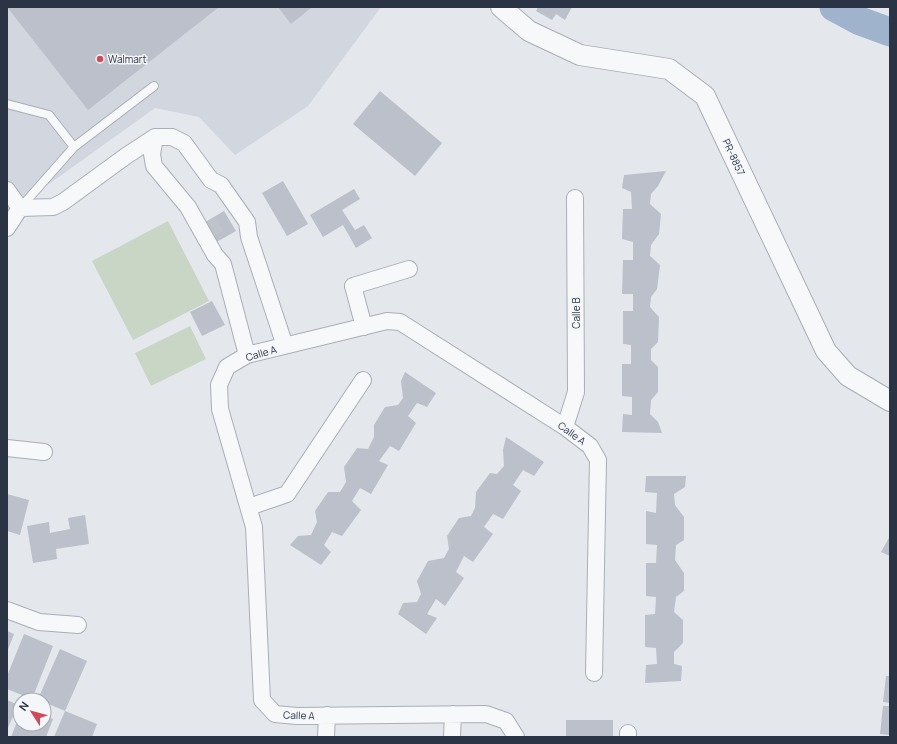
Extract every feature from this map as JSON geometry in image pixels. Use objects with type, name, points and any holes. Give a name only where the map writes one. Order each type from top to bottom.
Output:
[{"type":"street","name":"PR-8857","points":[[501,7],[528,31],[580,55],[669,69],[705,96],[826,351],[848,376],[890,401]]},
{"type":"street","points":[[155,137],[152,154],[154,166],[189,209],[214,255],[223,264]]},
{"type":"street","points":[[20,208],[53,207],[63,202],[126,156],[155,137],[172,137],[184,143],[212,180],[221,185],[246,222],[249,237],[285,346]]},
{"type":"street","points":[[7,190],[20,208]]},
{"type":"street","name":"Calle B","points":[[565,427],[576,392],[575,198]]},
{"type":"street","points":[[7,228],[20,208]]},
{"type":"street","points":[[189,209],[200,211],[208,221]]},
{"type":"street","points":[[220,240],[223,264],[247,355]]},
{"type":"street","points":[[364,327],[353,286],[409,269]]},
{"type":"street","name":"Calle A","points":[[516,737],[506,721],[486,714],[275,714],[262,700],[254,527],[220,409],[219,385],[227,367],[247,355],[387,321],[400,322],[565,427],[590,446],[598,460],[594,672]]},
{"type":"street","points":[[248,507],[287,494],[363,380]]},
{"type":"street","points":[[7,448],[44,452]]},
{"type":"street","points":[[7,610],[39,622],[78,624]]},
{"type":"street","points":[[452,737],[453,714]]},
{"type":"street","points":[[326,737],[327,715]]},
{"type":"lane","points":[[20,208],[74,147],[154,86]]},
{"type":"lane","points":[[7,104],[49,115],[74,147]]},
{"type":"shaded area","points":[[7,7],[381,7],[308,106],[235,155],[199,117],[155,108],[7,214]]},
{"type":"green space","points":[[168,221],[209,301],[133,340],[92,261]]},
{"type":"green space","points":[[190,326],[206,359],[151,386],[135,353]]},
{"type":"building","name":"Walmart","points":[[7,7],[219,7],[88,110]]},
{"type":"building","points":[[278,7],[310,7],[311,8],[291,24]]},
{"type":"building","points":[[538,7],[572,7],[565,20],[556,14],[552,20],[536,11]]},
{"type":"building","points":[[380,91],[442,143],[415,176],[353,124]]},
{"type":"building","points":[[666,171],[658,186],[651,194],[650,204],[661,214],[659,234],[651,245],[650,256],[660,265],[657,289],[651,297],[650,307],[659,317],[658,342],[651,349],[651,360],[658,367],[658,392],[651,400],[650,414],[658,422],[662,433],[622,432],[623,414],[632,415],[632,397],[622,396],[622,364],[631,364],[631,345],[623,344],[623,311],[633,311],[633,294],[622,294],[623,260],[633,260],[633,242],[622,239],[623,209],[632,209],[631,192],[622,188],[624,175]]},
{"type":"building","points":[[283,181],[308,224],[287,236],[262,193]]},
{"type":"building","points":[[354,189],[360,199],[342,210],[355,230],[364,225],[372,238],[356,248],[343,225],[323,237],[310,215]]},
{"type":"building","points":[[224,211],[236,231],[213,244],[202,224]]},
{"type":"building","points":[[212,301],[225,325],[202,336],[190,312]]},
{"type":"building","points":[[405,372],[436,393],[427,407],[417,403],[408,416],[416,423],[399,451],[390,446],[379,461],[388,465],[371,494],[360,488],[352,501],[361,510],[342,536],[332,532],[324,545],[331,552],[321,565],[290,545],[298,536],[311,535],[317,522],[315,511],[328,492],[340,492],[346,482],[344,467],[357,448],[368,449],[374,437],[374,425],[385,407],[398,405],[403,398],[401,381]]},
{"type":"building","points":[[506,437],[544,462],[534,476],[523,470],[513,485],[521,491],[503,519],[493,514],[484,527],[493,534],[473,562],[464,556],[456,572],[464,578],[445,606],[436,599],[427,614],[437,618],[426,634],[398,614],[403,603],[417,602],[421,594],[417,581],[428,561],[444,558],[449,549],[447,536],[459,518],[471,516],[475,508],[476,492],[490,473],[497,474],[504,466],[503,450]]},
{"type":"building","points":[[646,476],[686,476],[685,487],[674,494],[675,505],[684,517],[684,540],[676,545],[675,560],[684,573],[684,591],[676,597],[674,612],[683,620],[683,643],[674,652],[674,664],[682,666],[681,681],[645,683],[646,665],[657,664],[656,648],[645,647],[645,615],[655,614],[656,597],[646,596],[646,563],[656,563],[657,545],[646,544],[646,511],[656,513],[657,493],[645,492]]},
{"type":"building","points":[[7,494],[29,500],[20,535],[7,531]]},
{"type":"building","points":[[85,515],[89,544],[56,549],[57,559],[33,563],[27,526],[49,522],[50,533],[70,529],[68,518]]},
{"type":"building","points":[[890,536],[890,556],[881,552]]},
{"type":"building","points":[[7,631],[14,634],[7,652]]},
{"type":"building","points":[[24,634],[53,646],[35,692],[14,692],[7,689],[7,676]]},
{"type":"building","points":[[60,649],[87,661],[65,711],[52,705],[52,692],[41,692]]},
{"type":"building","points":[[886,676],[890,676],[890,703],[883,702]]},
{"type":"building","points":[[7,700],[12,702],[12,719],[7,730]]},
{"type":"building","points":[[883,706],[890,706],[890,735],[880,734]]},
{"type":"building","points":[[65,711],[97,724],[92,737],[54,737]]},
{"type":"building","points":[[566,720],[613,720],[613,737],[566,737]]},
{"type":"building","points":[[13,732],[48,732],[46,737],[11,737]]},
{"type":"waterway","points":[[834,7],[860,21],[890,32]]},
{"type":"tunnel","points":[[208,221],[220,240]]},
{"type":"place","name":"Walmart","points":[[100,59]]}]
